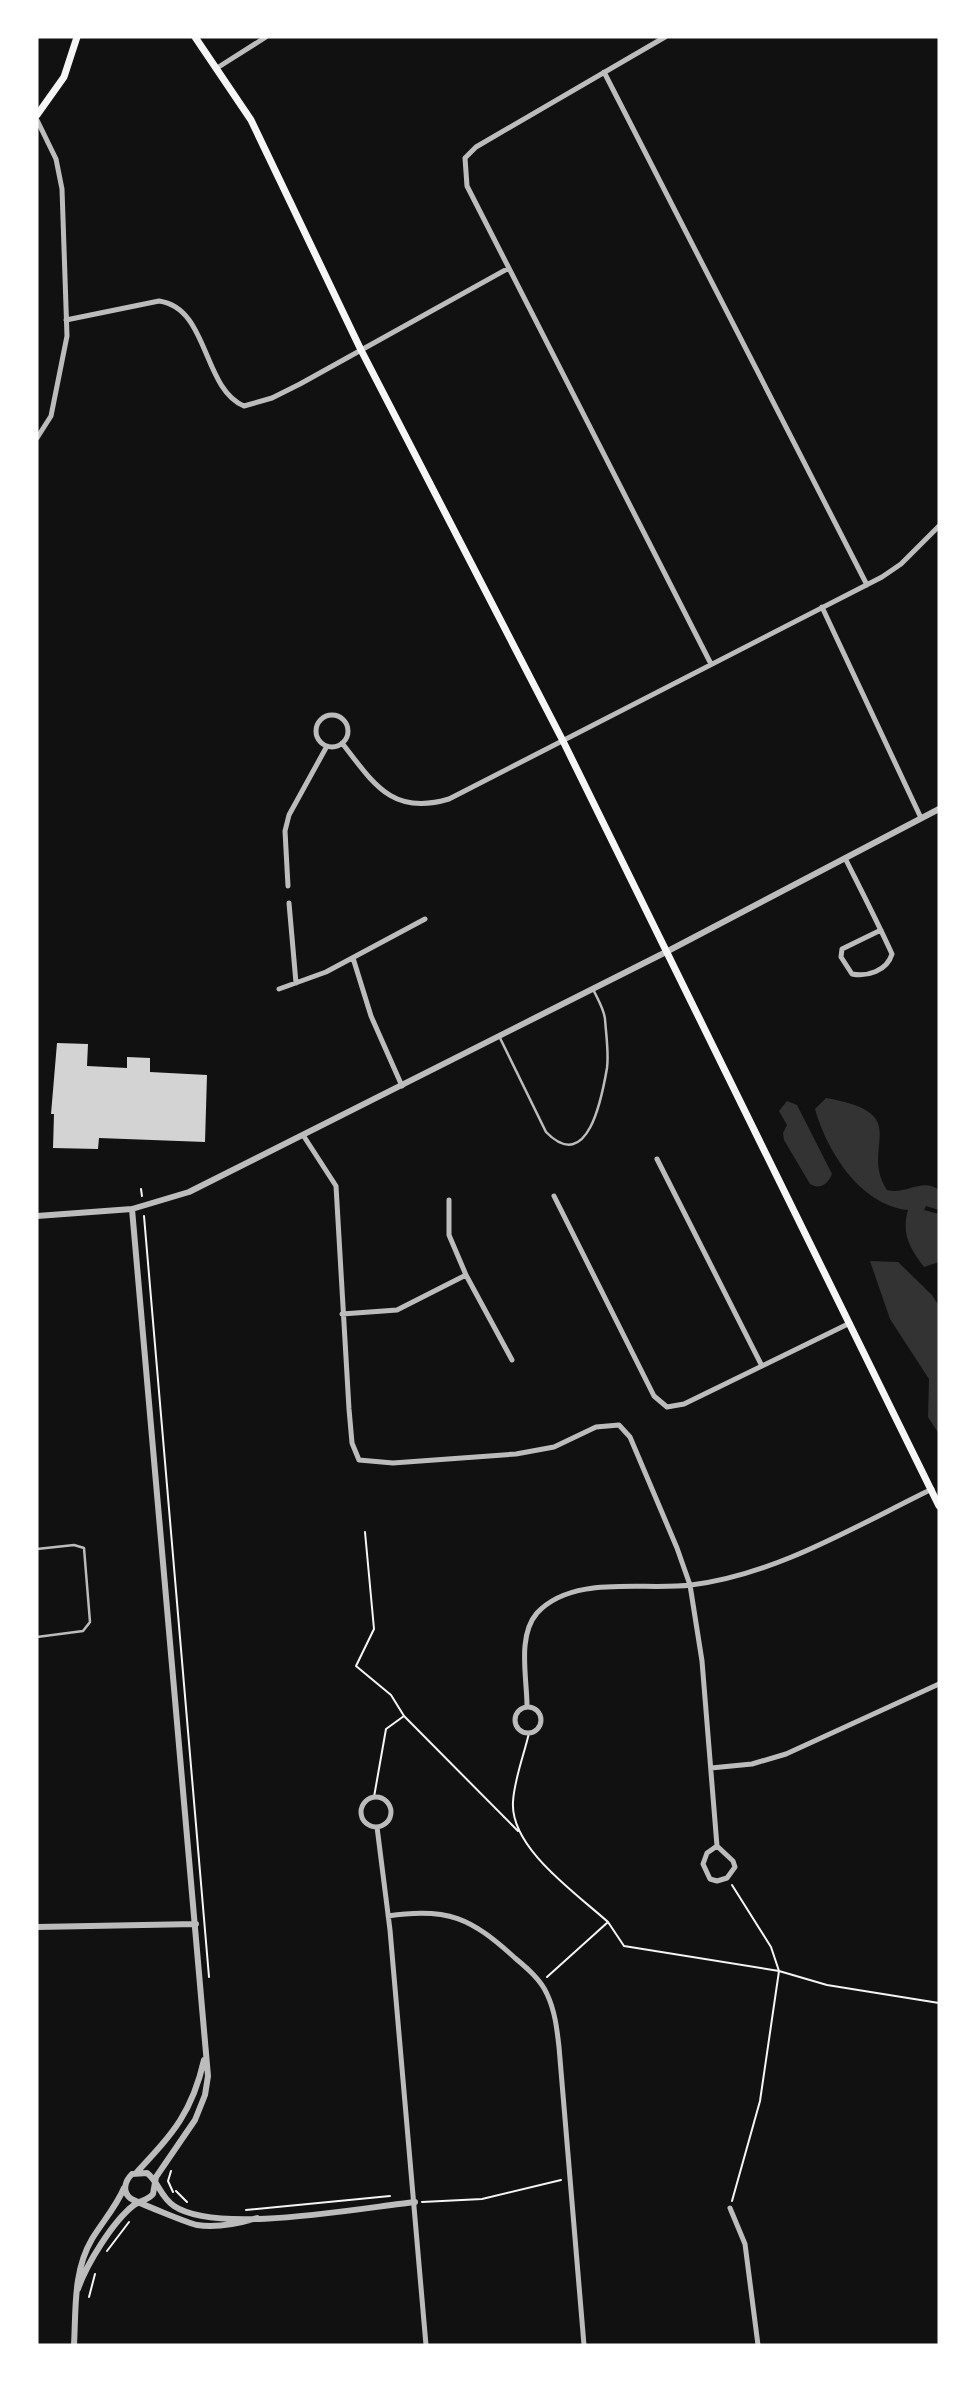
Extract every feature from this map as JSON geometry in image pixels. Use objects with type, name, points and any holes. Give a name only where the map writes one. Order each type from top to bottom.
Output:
[{"type":"main road","points":[[37,117],[64,77],[77,37]]},
{"type":"main road","points":[[195,37],[251,120],[361,350],[563,741],[939,1506]]},
{"type":"street","points":[[217,68],[266,37]]},
{"type":"street","points":[[665,37],[476,146],[465,158],[467,186],[711,664]]},
{"type":"street","points":[[604,72],[867,584]]},
{"type":"street","points":[[37,117],[56,159],[62,189],[66,320],[66,336],[51,416],[37,438]]},
{"type":"street","points":[[66,320],[159,301],[172,303],[188,318],[227,395],[244,406],[272,398],[509,268]]},
{"type":"street","points":[[342,743],[375,785],[392,798],[412,804],[431,804],[449,799],[867,584],[901,564],[939,526]]},
{"type":"street","points":[[822,607],[921,818]]},
{"type":"street","points":[[330,715],[340,717],[347,725],[348,735],[342,743],[327,746],[318,740],[316,729],[321,719],[330,715]]},
{"type":"street","points":[[288,886],[285,831],[289,816],[327,746]]},
{"type":"street","points":[[37,1216],[132,1209],[189,1192],[666,952],[939,809]]},
{"type":"street","points":[[845,858],[881,930],[892,954],[890,961],[869,975],[852,974],[841,957],[842,949],[881,930]]},
{"type":"street","points":[[289,904],[296,983]]},
{"type":"street","points":[[279,989],[353,958],[425,919]]},
{"type":"street","points":[[353,958],[371,1016],[402,1086]]},
{"type":"street","points":[[303,1135],[336,1186],[352,1443],[359,1460],[393,1463],[516,1454],[554,1447],[596,1427],[608,1425],[619,1425],[630,1437],[677,1548],[690,1586],[702,1661],[717,1846],[733,1861],[735,1867],[727,1878],[717,1881],[705,1872],[703,1864],[707,1853],[717,1846]]},
{"type":"street","points":[[657,1159],[762,1366]]},
{"type":"street","points":[[554,1196],[660,1403],[675,1407],[850,1323]]},
{"type":"street","points":[[449,1200],[449,1235],[466,1275],[512,1360]]},
{"type":"street","points":[[78,2290],[83,2273],[119,2221],[153,2194],[166,2161],[195,2120],[205,2095],[205,2054],[195,1924],[132,1209]]},
{"type":"street","points":[[342,1314],[397,1310],[466,1275]]},
{"type":"street","points":[[527,1706],[524,1647],[536,1615],[553,1601],[584,1590],[690,1586],[723,1579],[773,1563],[932,1489]]},
{"type":"street","points":[[711,1768],[752,1763],[786,1754],[939,1684]]},
{"type":"street","points":[[527,1706],[537,1709],[542,1720],[537,1730],[529,1733],[517,1728],[515,1720],[517,1712],[527,1706]]},
{"type":"street","points":[[374,1797],[385,1800],[391,1811],[387,1821],[377,1827],[366,1823],[361,1813],[364,1802],[374,1797]]},
{"type":"street","points":[[377,1827],[388,1916],[426,2345]]},
{"type":"street","points":[[388,1916],[419,1912],[450,1914],[467,1920],[496,1941],[541,1983],[554,2013],[584,2345]]},
{"type":"street","points":[[37,1927],[195,1924]]},
{"type":"street","points":[[74,2345],[80,2266],[91,2240],[117,2205],[128,2177],[137,2172],[186,2115],[194,2101],[205,2054]]},
{"type":"street","points":[[137,2172],[146,2173],[156,2182],[162,2196],[191,2215],[257,2218]]},
{"type":"street","points":[[125,2186],[128,2196],[183,2222],[200,2225],[228,2225],[257,2218],[415,2202]]},
{"type":"street","points":[[730,2208],[746,2244],[758,2345]]},
{"type":"lane","points":[[499,1037],[547,1132],[556,1142],[566,1145],[577,1143],[586,1137],[596,1116],[607,1065],[605,1015],[593,989]]},
{"type":"lane","points":[[37,1549],[74,1545],[84,1548],[90,1622],[83,1631],[37,1637]]},
{"type":"path","points":[[365,1532],[374,1629],[356,1666],[391,1695],[404,1716],[519,1832],[548,1869],[608,1922],[624,1946],[779,1971],[827,1984],[939,2003]]},
{"type":"path","points":[[374,1797],[386,1728],[404,1716]]},
{"type":"path","points":[[519,1832],[512,1803],[529,1733]]},
{"type":"path","points":[[727,1878],[771,1947],[779,1971],[760,2101],[730,2208]]},
{"type":"path","points":[[541,1983],[608,1922]]},
{"type":"path","points":[[415,2202],[482,2199],[569,2179]]},
{"type":"path","points":[[175,2190],[195,2206]]},
{"type":"path","points":[[235,2211],[414,2194]]},
{"type":"shaded area","points":[[826,1098],[854,1105],[870,1113],[878,1123],[880,1174],[887,1190],[927,1185],[939,1190],[939,1210],[926,1206],[924,1210],[939,1214],[939,1262],[924,1267],[915,1253],[906,1234],[908,1210],[875,1198],[861,1187],[837,1158],[815,1109]]},
{"type":"shaded area","points":[[787,1101],[797,1105],[832,1174],[823,1185],[810,1184],[784,1140],[783,1133],[787,1125],[779,1111]]},
{"type":"shaded area","points":[[870,1261],[898,1262],[932,1295],[939,1306],[939,1434],[928,1417],[929,1379],[890,1319]]},
{"type":"building","points":[[57,1043],[88,1044],[87,1066],[127,1068],[127,1057],[150,1058],[150,1072],[207,1075],[205,1142],[99,1138],[98,1149],[53,1148],[54,1114],[51,1114]]}]
